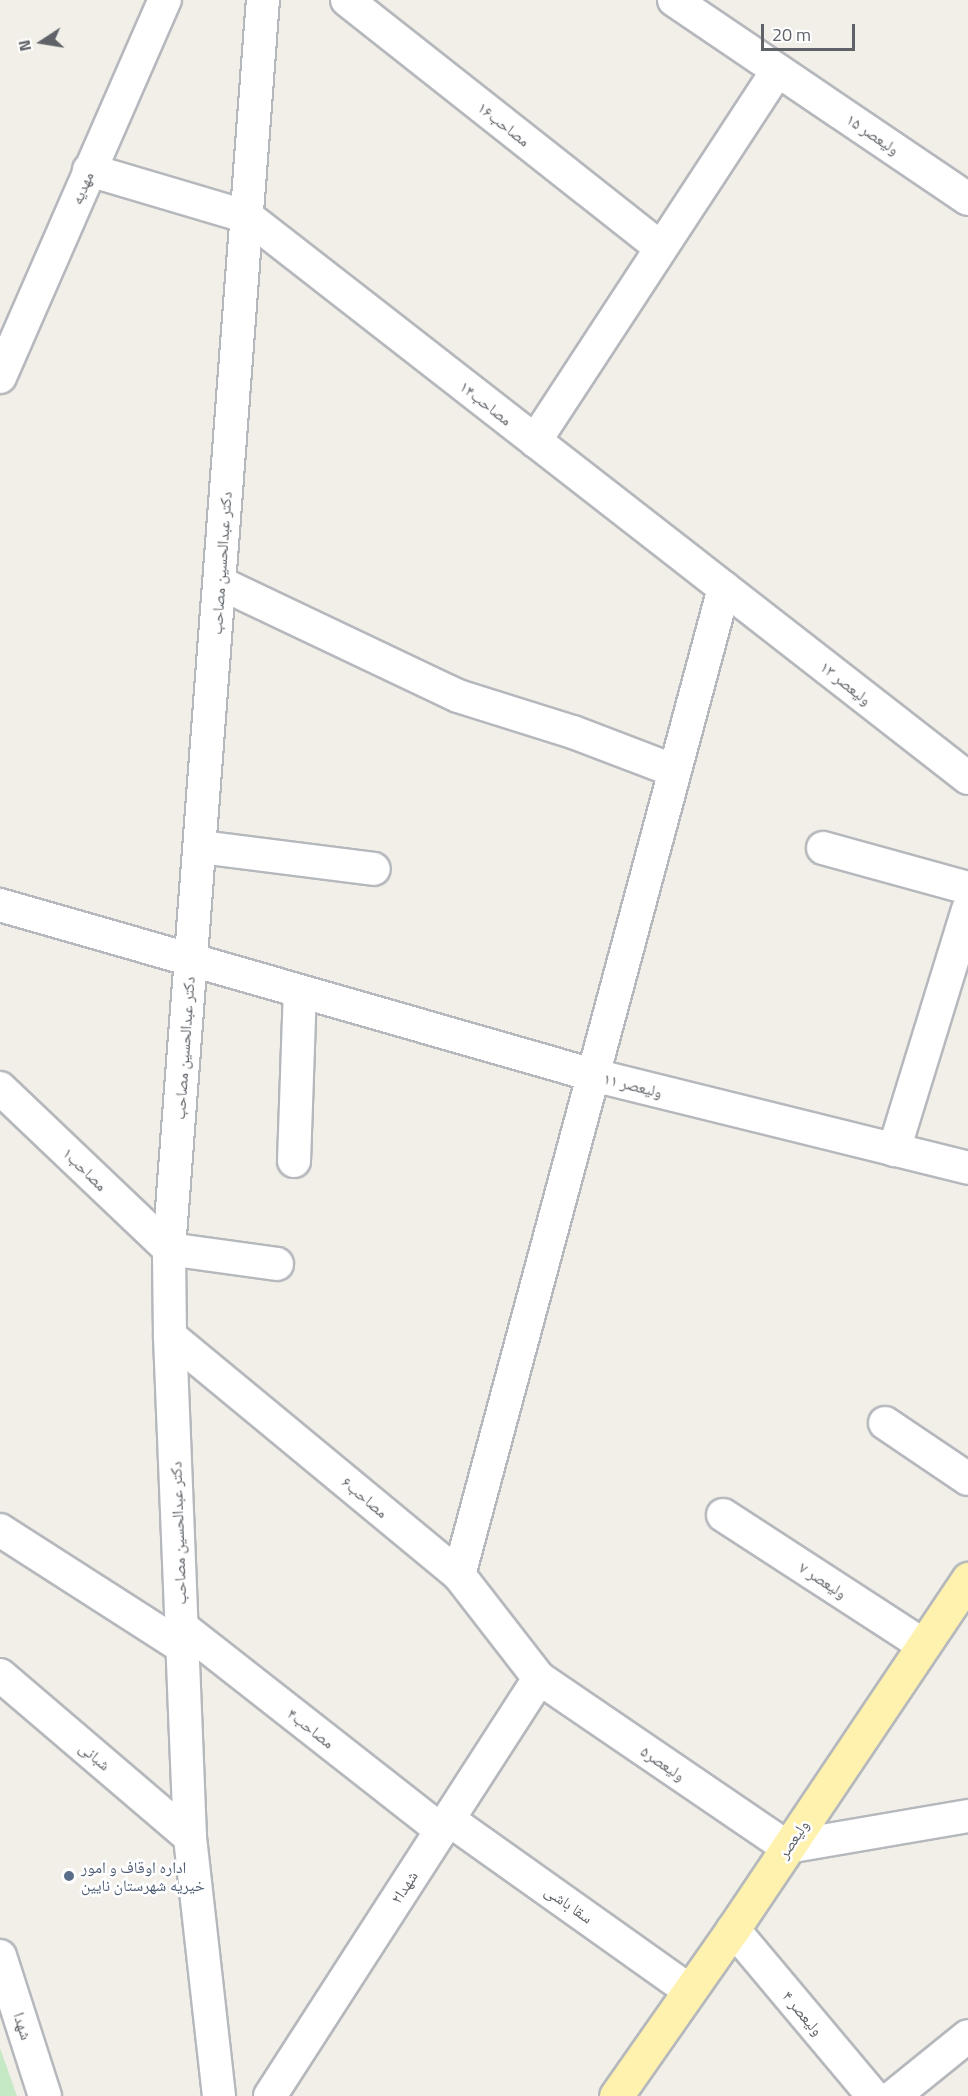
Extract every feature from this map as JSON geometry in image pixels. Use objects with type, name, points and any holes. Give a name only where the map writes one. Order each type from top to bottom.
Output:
[{"type":"main road","name":"ولیعصر","points":[[616,2096],[733,1929],[968,1579]]},
{"type":"street","name":"مهدیه","points":[[0,377],[165,0]]},
{"type":"street","name":"دکتر عبدالحسین مصاحب","points":[[219,2096],[190,1837],[170,1336],[169,1249],[248,217],[262,0]]},
{"type":"street","name":"مصاحب۱۶","points":[[347,0],[661,248]]},
{"type":"street","name":"ولیعصر ۱۵","points":[[674,0],[968,199]]},
{"type":"street","points":[[535,441],[778,70]]},
{"type":"street","points":[[89,170],[248,217]]},
{"type":"street","name":"مصاحب۱۴","points":[[248,217],[724,588]]},
{"type":"street","points":[[220,584],[458,696],[573,732],[675,771]]},
{"type":"street","points":[[459,1575],[724,588]]},
{"type":"street","name":"ولیعصر ۱۳","points":[[724,588],[968,778]]},
{"type":"street","points":[[200,847],[374,869]]},
{"type":"street","points":[[823,848],[968,888]]},
{"type":"street","name":"ولیعصر ۱۱","points":[[0,905],[593,1075],[968,1168]]},
{"type":"street","points":[[894,1150],[968,910]]},
{"type":"street","points":[[294,1161],[300,992]]},
{"type":"street","name":"مصاحب۱","points":[[0,1088],[169,1249]]},
{"type":"street","points":[[169,1249],[278,1264]]},
{"type":"street","name":"مصاحب۶","points":[[170,1336],[459,1575],[539,1678]]},
{"type":"street","points":[[885,1423],[968,1479]]},
{"type":"street","name":"ولیعصر ۷","points":[[723,1515],[923,1645]]},
{"type":"street","points":[[0,1530],[182,1637]]},
{"type":"street","name":"مصاحب۴","points":[[182,1637],[445,1824]]},
{"type":"street","name":"شبانی","points":[[0,1675],[190,1837]]},
{"type":"street","name":"شهدا۲","points":[[270,2096],[539,1678]]},
{"type":"street","name":"ولیعصر۵","points":[[539,1678],[787,1847]]},
{"type":"street","points":[[787,1847],[968,1816]]},
{"type":"street","name":"سقا باشی","points":[[445,1824],[689,1990]]},
{"type":"street","name":"ولیعصر ۴","points":[[733,1929],[873,2096]]},
{"type":"street","name":"شهدا","points":[[0,1956],[45,2096]]},
{"type":"street","points":[[894,2096],[968,2036]]},
{"type":"green space","points":[[0,2048],[17,2096],[0,2096]]},
{"type":"place","name":"اداره اوقاف و امور خیریه شهرستان نایین","points":[[69,1876]]}]
